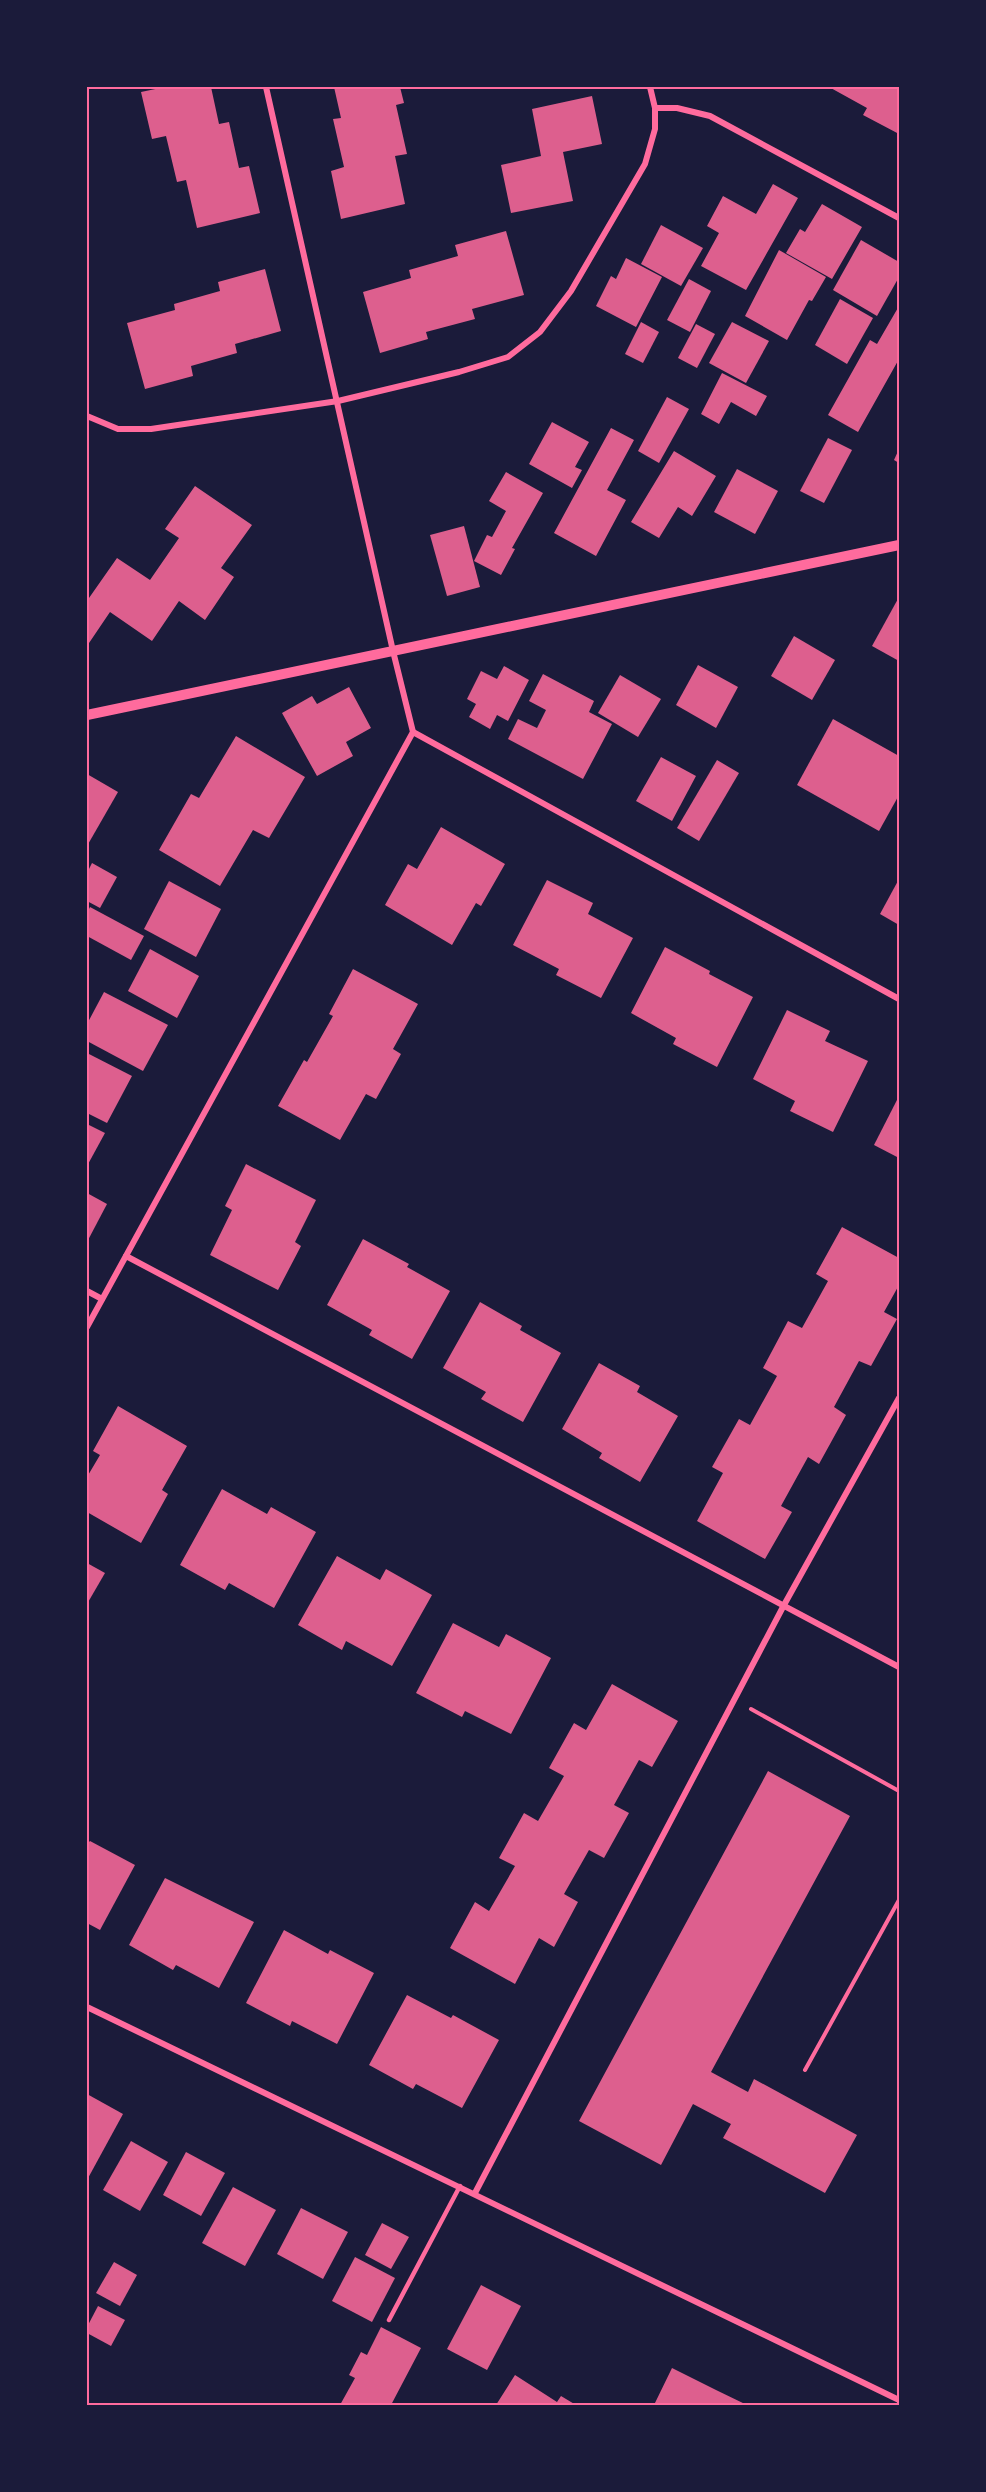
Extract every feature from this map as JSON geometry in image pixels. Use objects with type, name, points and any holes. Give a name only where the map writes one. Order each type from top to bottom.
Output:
[{"type":"street","points":[[87,1327],[413,732],[266,87]]},
{"type":"street","points":[[87,416],[118,429],[151,429],[338,401],[459,372],[508,357],[540,332],[571,291],[645,164],[655,129],[655,108],[650,87]]},
{"type":"street","points":[[655,108],[677,108],[710,116],[899,218]]},
{"type":"street","points":[[87,715],[899,545]]},
{"type":"street","points":[[413,732],[899,999]]},
{"type":"street","points":[[126,1256],[899,1667]]},
{"type":"street","points":[[87,1291],[102,1299]]},
{"type":"street","points":[[475,2193],[784,1605],[899,1398]]},
{"type":"street","points":[[87,2007],[899,2400]]},
{"type":"lane","points":[[389,2320],[460,2186]]},
{"type":"path","points":[[735,1700],[899,1791]]},
{"type":"path","points":[[805,2070],[899,1900]]},
{"type":"building","points":[[165,87],[211,87],[219,124],[229,122],[239,168],[249,166],[260,213],[197,228],[186,180],[177,182],[166,136],[152,139],[141,92]]},
{"type":"building","points":[[334,87],[400,87],[404,103],[396,105],[407,154],[395,156],[405,204],[341,219],[331,171],[344,167],[333,119],[341,118]]},
{"type":"building","points":[[829,87],[899,87],[899,134],[863,115],[867,108]]},
{"type":"building","points":[[592,96],[602,144],[563,152],[573,201],[511,213],[501,165],[541,156],[532,109]]},
{"type":"building","points":[[773,184],[798,198],[746,290],[701,266],[719,233],[707,226],[723,196],[756,214]]},
{"type":"building","points":[[822,204],[862,227],[832,279],[786,253],[800,229],[805,232]]},
{"type":"building","points":[[661,225],[703,248],[681,286],[641,264]]},
{"type":"building","points":[[506,231],[524,295],[472,309],[475,319],[426,332],[428,339],[380,353],[363,292],[411,278],[409,270],[458,256],[455,245]]},
{"type":"building","points":[[861,240],[899,262],[899,277],[877,316],[833,290]]},
{"type":"building","points":[[779,250],[826,277],[812,301],[809,300],[787,340],[745,316]]},
{"type":"building","points":[[626,258],[662,277],[636,327],[596,306],[611,276],[616,279]]},
{"type":"building","points":[[265,269],[281,331],[235,344],[237,353],[191,366],[193,376],[145,389],[127,323],[175,310],[174,304],[220,291],[218,282]]},
{"type":"building","points":[[689,279],[711,291],[690,332],[667,320]]},
{"type":"building","points":[[840,299],[873,318],[847,364],[815,345]]},
{"type":"building","points":[[899,306],[899,359],[858,432],[828,415],[870,340],[877,344]]},
{"type":"building","points":[[641,322],[659,332],[643,363],[625,354]]},
{"type":"building","points":[[732,322],[769,341],[746,383],[709,363]]},
{"type":"building","points":[[696,324],[715,334],[697,368],[678,358]]},
{"type":"building","points":[[722,373],[767,396],[756,416],[731,402],[719,424],[701,414]]},
{"type":"building","points":[[667,397],[689,409],[659,463],[638,451]]},
{"type":"building","points":[[552,422],[589,442],[575,467],[582,470],[572,488],[529,464]]},
{"type":"building","points":[[611,428],[634,440],[607,490],[626,500],[596,556],[554,533]]},
{"type":"building","points":[[828,438],[852,450],[824,503],[800,491]]},
{"type":"building","points":[[899,449],[899,463],[894,460]]},
{"type":"building","points":[[674,451],[716,476],[692,516],[678,507],[659,538],[631,522]]},
{"type":"building","points":[[737,469],[778,491],[755,534],[714,512]]},
{"type":"building","points":[[506,472],[543,493],[512,548],[515,549],[501,575],[474,561],[487,535],[492,537],[506,511],[489,501]]},
{"type":"building","points":[[195,486],[252,525],[221,568],[234,577],[205,620],[179,601],[152,641],[110,612],[87,646],[87,596],[89,598],[117,558],[150,580],[179,538],[165,529]]},
{"type":"building","points":[[464,526],[480,587],[447,596],[430,535]]},
{"type":"building","points":[[899,597],[899,661],[872,646]]},
{"type":"building","points":[[794,636],[835,660],[812,700],[771,676]]},
{"type":"building","points":[[698,665],[738,687],[716,728],[676,705]]},
{"type":"building","points":[[504,666],[529,680],[508,721],[497,715],[490,729],[469,717],[476,704],[467,699],[481,671],[497,679]]},
{"type":"building","points":[[543,674],[594,701],[589,712],[612,724],[583,779],[508,739],[518,719],[537,728],[546,710],[529,701]]},
{"type":"building","points":[[620,675],[661,699],[638,737],[598,713]]},
{"type":"building","points":[[349,687],[371,728],[346,742],[353,756],[317,776],[282,713],[312,696],[317,704]]},
{"type":"building","points":[[833,719],[899,756],[899,795],[879,831],[797,785]]},
{"type":"building","points":[[236,736],[305,777],[269,838],[253,830],[220,886],[159,850],[191,794],[199,798]]},
{"type":"building","points":[[661,757],[696,776],[672,821],[636,801]]},
{"type":"building","points":[[717,760],[739,773],[699,841],[677,828]]},
{"type":"building","points":[[87,774],[118,792],[87,846]]},
{"type":"building","points":[[441,827],[505,864],[481,906],[476,903],[452,945],[385,905],[408,864],[417,869]]},
{"type":"building","points":[[92,863],[117,877],[100,908],[87,901],[87,873]]},
{"type":"building","points":[[899,879],[899,925],[880,914]]},
{"type":"building","points":[[547,880],[593,903],[588,914],[633,938],[601,998],[556,975],[559,969],[513,945]]},
{"type":"building","points":[[169,881],[221,909],[196,957],[144,929]]},
{"type":"building","points":[[90,907],[144,936],[131,960],[87,936],[87,913]]},
{"type":"building","points":[[665,947],[753,997],[717,1067],[673,1044],[676,1038],[631,1013]]},
{"type":"building","points":[[150,949],[199,976],[177,1018],[128,991]]},
{"type":"building","points":[[353,969],[418,1004],[393,1049],[401,1054],[376,1099],[366,1094],[340,1140],[278,1106],[304,1060],[307,1062],[333,1016],[329,1014]]},
{"type":"building","points":[[104,992],[168,1025],[143,1071],[87,1041],[87,1024]]},
{"type":"building","points":[[787,1010],[830,1031],[825,1041],[868,1061],[833,1132],[790,1111],[795,1101],[753,1079]]},
{"type":"building","points":[[87,1053],[132,1076],[107,1123],[87,1113]]},
{"type":"building","points":[[899,1096],[899,1158],[874,1145]]},
{"type":"building","points":[[87,1124],[105,1133],[87,1166]]},
{"type":"building","points":[[246,1164],[316,1200],[295,1242],[301,1246],[278,1290],[210,1255],[232,1210],[225,1206]]},
{"type":"building","points":[[87,1193],[107,1204],[87,1242]]},
{"type":"building","points":[[842,1227],[899,1258],[899,1285],[884,1312],[897,1319],[871,1366],[859,1361],[834,1407],[846,1415],[819,1464],[808,1457],[781,1506],[792,1512],[765,1559],[697,1521],[723,1473],[712,1467],[739,1419],[750,1425],[777,1376],[763,1368],[788,1321],[802,1328],[828,1281],[816,1274]]},
{"type":"building","points":[[363,1239],[409,1264],[407,1267],[450,1291],[412,1359],[369,1335],[372,1330],[327,1305]]},
{"type":"building","points":[[480,1302],[522,1326],[520,1330],[561,1353],[523,1422],[481,1399],[486,1392],[443,1368]]},
{"type":"building","points":[[599,1363],[640,1386],[637,1392],[678,1416],[640,1482],[599,1458],[602,1453],[562,1429]]},
{"type":"building","points":[[118,1406],[187,1446],[162,1490],[168,1494],[141,1543],[87,1512],[87,1477],[100,1455],[93,1451]]},
{"type":"building","points":[[222,1489],[267,1514],[271,1507],[316,1532],[274,1608],[229,1583],[225,1590],[180,1565]]},
{"type":"building","points":[[337,1556],[380,1580],[386,1569],[432,1595],[392,1666],[346,1641],[342,1650],[298,1625]]},
{"type":"building","points":[[87,1563],[105,1573],[87,1604]]},
{"type":"building","points":[[453,1623],[499,1647],[506,1634],[551,1658],[511,1734],[465,1711],[462,1717],[416,1693]]},
{"type":"building","points":[[612,1684],[678,1721],[652,1767],[639,1760],[614,1805],[629,1813],[604,1858],[589,1850],[564,1894],[578,1902],[554,1947],[539,1938],[515,1984],[450,1948],[475,1902],[489,1911],[515,1866],[499,1858],[524,1813],[538,1821],[564,1776],[549,1768],[574,1723],[586,1730]]},
{"type":"building","points":[[768,1771],[850,1816],[711,2072],[748,2092],[754,2079],[857,2135],[825,2193],[723,2138],[731,2124],[693,2104],[661,2165],[579,2121]]},
{"type":"building","points":[[90,1841],[135,1865],[100,1930],[87,1923],[87,1844]]},
{"type":"building","points":[[165,1878],[254,1922],[219,1988],[176,1965],[173,1970],[129,1945]]},
{"type":"building","points":[[284,1930],[328,1954],[330,1950],[374,1973],[337,2044],[292,2021],[290,2026],[246,2003]]},
{"type":"building","points":[[407,1995],[451,2018],[453,2015],[499,2040],[462,2108],[416,2084],[413,2089],[369,2065]]},
{"type":"building","points":[[87,2094],[123,2114],[87,2180]]},
{"type":"building","points":[[131,2141],[168,2162],[140,2211],[103,2190]]},
{"type":"building","points":[[186,2152],[225,2173],[201,2216],[163,2195]]},
{"type":"building","points":[[233,2187],[276,2210],[245,2266],[202,2243]]},
{"type":"building","points":[[301,2208],[348,2232],[323,2279],[277,2254]]},
{"type":"building","points":[[382,2223],[409,2237],[391,2269],[365,2255]]},
{"type":"building","points":[[355,2257],[395,2278],[372,2322],[332,2301]]},
{"type":"building","points":[[114,2262],[137,2275],[120,2306],[96,2293]]},
{"type":"building","points":[[481,2285],[521,2306],[487,2370],[447,2349]]},
{"type":"building","points":[[98,2306],[125,2320],[111,2346],[87,2333],[87,2327]]},
{"type":"building","points":[[381,2327],[421,2348],[391,2405],[340,2405],[355,2378],[349,2375],[361,2352],[367,2355]]},
{"type":"building","points":[[672,2368],[716,2390],[747,2405],[654,2405]]},
{"type":"building","points":[[515,2375],[557,2402],[561,2396],[576,2405],[496,2405]]}]
